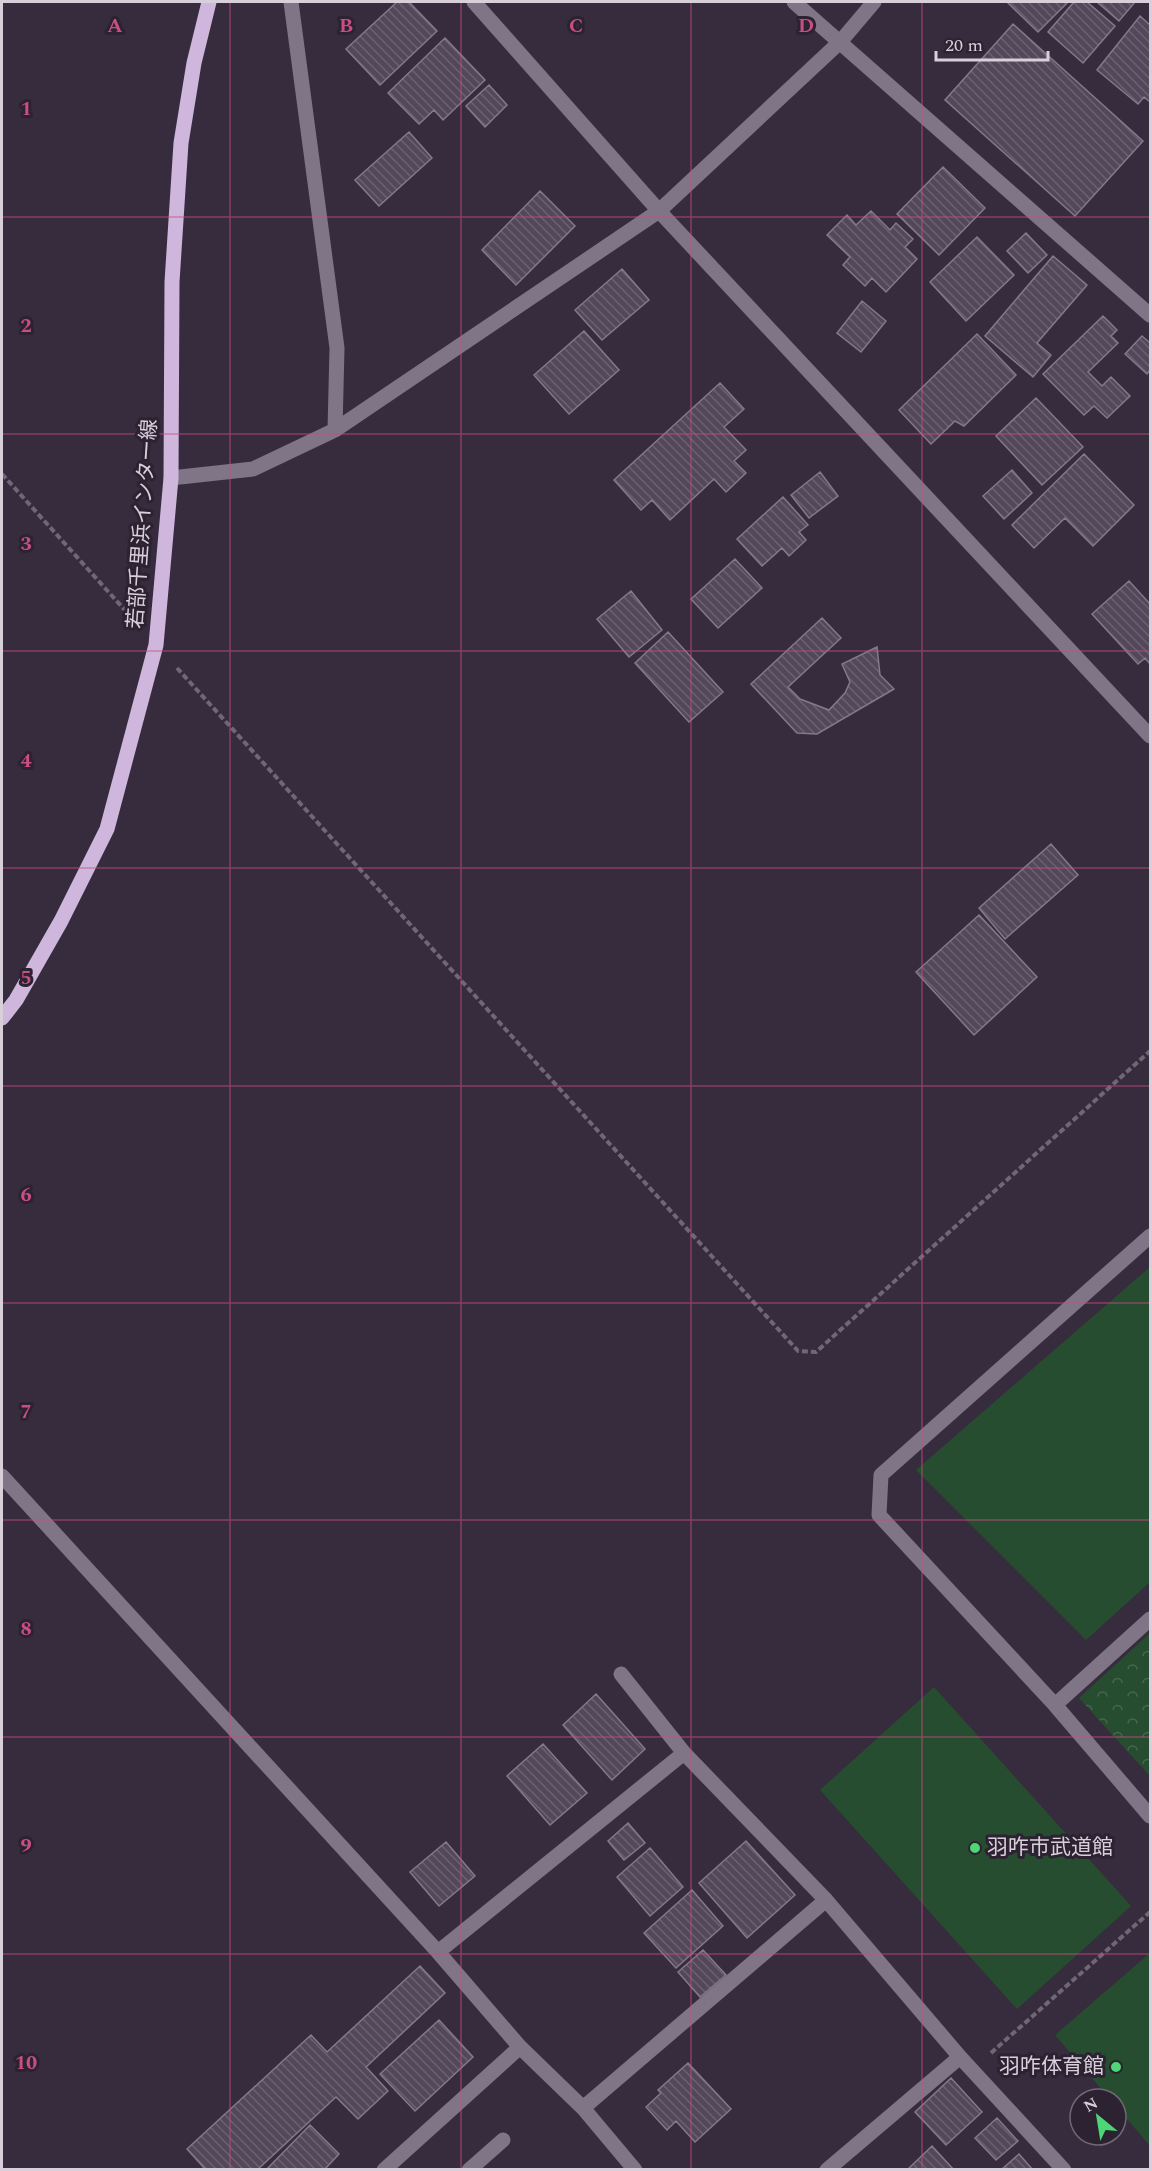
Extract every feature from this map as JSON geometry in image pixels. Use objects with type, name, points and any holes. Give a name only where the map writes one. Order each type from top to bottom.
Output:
[{"type":"main road","name":"若部千里浜インター線","points":[[2,1018],[16,1000],[61,921],[107,829],[156,645],[171,478],[172,282],[181,143],[195,63],[209,2]]},
{"type":"street","points":[[291,2],[338,348],[334,430]]},
{"type":"street","points":[[474,2],[659,211],[1150,736]]},
{"type":"street","points":[[794,2],[1150,315]]},
{"type":"street","points":[[171,478],[253,469],[334,430],[659,211],[841,41],[874,2]]},
{"type":"street","points":[[1150,1236],[880,1475],[879,1515],[1055,1705],[1150,1816]]},
{"type":"street","points":[[2,1476],[438,1952],[520,2047],[583,2108],[635,2169]]},
{"type":"street","points":[[1055,1705],[1150,1619]]},
{"type":"street","points":[[621,1674],[684,1753],[826,1900],[960,2057],[1064,2169]]},
{"type":"street","points":[[438,1952],[684,1753]]},
{"type":"street","points":[[583,2108],[826,1900]]},
{"type":"street","points":[[384,2169],[520,2047]]},
{"type":"street","points":[[827,2169],[960,2057]]},
{"type":"street","points":[[469,2169],[503,2140]]},
{"type":"path","points":[[2,474],[798,1351],[816,1352],[1150,1051]]},
{"type":"path","points":[[972,2070],[1150,1912]]},
{"type":"green space","points":[[1150,1267],[1150,1582],[1086,1640],[916,1470]]},
{"type":"green space","points":[[1150,1633],[1150,1776],[1079,1698]]},
{"type":"green space","name":"羽咋市武道館","points":[[934,1687],[1131,1906],[1017,2009],[820,1790]]},
{"type":"green space","name":"羽咋体育館","points":[[1150,1953],[1150,2146],[1128,2120],[1128,2087],[1100,2087],[1055,2035]]},
{"type":"building","points":[[397,2],[409,2],[437,31],[380,85],[346,49]]},
{"type":"building","points":[[1007,2],[1068,2],[1038,32]]},
{"type":"building","points":[[1074,2],[1087,2],[1115,26],[1083,63],[1048,32]]},
{"type":"building","points":[[1097,2],[1135,2],[1119,21]]},
{"type":"building","points":[[1140,16],[1150,25],[1150,102],[1144,97],[1138,104],[1097,70]]},
{"type":"building","points":[[1013,24],[1143,141],[1075,216],[945,100]]},
{"type":"building","points":[[445,38],[485,80],[443,120],[434,110],[419,124],[388,93]]},
{"type":"building","points":[[489,85],[507,105],[485,127],[466,106]]},
{"type":"building","points":[[409,132],[432,158],[379,206],[355,180]]},
{"type":"building","points":[[943,167],[985,208],[939,255],[897,214]]},
{"type":"building","points":[[540,191],[575,226],[516,285],[482,250]]},
{"type":"building","points":[[871,211],[890,230],[896,223],[913,239],[905,247],[917,259],[886,292],[872,278],[865,286],[843,265],[850,257],[827,235],[847,215],[856,225]]},
{"type":"building","points":[[1026,233],[1047,255],[1028,273],[1007,251]]},
{"type":"building","points":[[977,237],[1014,275],[966,321],[930,282]]},
{"type":"building","points":[[1053,256],[1087,285],[1037,343],[1051,355],[1033,377],[985,336]]},
{"type":"building","points":[[622,269],[649,300],[602,340],[575,310]]},
{"type":"building","points":[[862,301],[886,321],[861,352],[837,333]]},
{"type":"building","points":[[1103,316],[1117,330],[1111,336],[1118,343],[1088,372],[1102,386],[1111,377],[1130,396],[1107,418],[1094,406],[1084,415],[1043,374]]},
{"type":"building","points":[[584,331],[619,370],[569,414],[534,375]]},
{"type":"building","points":[[977,334],[1016,375],[964,426],[955,421],[931,444],[899,410]]},
{"type":"building","points":[[1142,336],[1150,343],[1150,370],[1147,374],[1125,354]]},
{"type":"building","points":[[720,383],[744,409],[724,427],[746,450],[734,461],[746,473],[726,492],[714,479],[670,520],[652,500],[641,510],[614,480]]},
{"type":"building","points":[[1036,398],[1083,447],[1042,485],[996,436]]},
{"type":"building","points":[[1084,454],[1134,505],[1093,546],[1065,518],[1034,548],[1012,525]]},
{"type":"building","points":[[1012,470],[1032,493],[1004,519],[983,496]]},
{"type":"building","points":[[820,472],[838,496],[809,518],[791,495]]},
{"type":"building","points":[[783,497],[808,525],[799,532],[806,540],[789,556],[782,548],[762,566],[737,539]]},
{"type":"building","points":[[735,559],[762,588],[718,628],[691,599]]},
{"type":"building","points":[[1129,581],[1150,604],[1150,664],[1145,658],[1138,664],[1092,614]]},
{"type":"building","points":[[631,591],[662,630],[629,657],[597,619]]},
{"type":"building","points":[[822,618],[841,638],[788,687],[800,699],[829,710],[845,693],[850,682],[842,664],[877,647],[880,675],[894,689],[817,734],[797,733],[751,684]]},
{"type":"building","points":[[668,632],[723,692],[689,722],[635,663]]},
{"type":"building","points":[[1051,844],[1078,875],[1005,939],[979,908]]},
{"type":"building","points":[[979,915],[1037,977],[974,1035],[916,972]]},
{"type":"building","points":[[596,1694],[645,1749],[612,1780],[563,1725]]},
{"type":"building","points":[[543,1744],[587,1793],[550,1825],[507,1776]]},
{"type":"building","points":[[628,1823],[645,1843],[624,1860],[608,1841]]},
{"type":"building","points":[[746,1841],[795,1895],[747,1938],[699,1883]]},
{"type":"building","points":[[446,1842],[475,1876],[439,1906],[410,1872]]},
{"type":"building","points":[[650,1848],[683,1887],[650,1916],[617,1877]]},
{"type":"building","points":[[692,1890],[723,1926],[676,1968],[644,1933]]},
{"type":"building","points":[[703,1950],[726,1975],[700,1997],[678,1972]]},
{"type":"building","points":[[420,1966],[445,1993],[366,2067],[388,2091],[358,2119],[336,2097],[257,2170],[206,2170],[187,2149],[311,2035],[327,2052]]},
{"type":"building","points":[[439,2020],[473,2057],[415,2111],[380,2074]]},
{"type":"building","points":[[688,2063],[731,2109],[695,2142],[676,2121],[667,2130],[646,2107],[661,2093],[658,2090]]},
{"type":"building","points":[[951,2078],[982,2112],[946,2145],[915,2112]]},
{"type":"building","points":[[997,2118],[1018,2141],[996,2160],[975,2138]]},
{"type":"building","points":[[310,2125],[339,2154],[324,2170],[266,2170]]},
{"type":"building","points":[[932,2146],[954,2170],[907,2170]]},
{"type":"building","points":[[1019,2154],[1033,2170],[1001,2170]]},
{"type":"place","name":"羽咋市武道館","points":[[975,1848]]},
{"type":"place","name":"羽咋体育館","points":[[1116,2067]]}]
